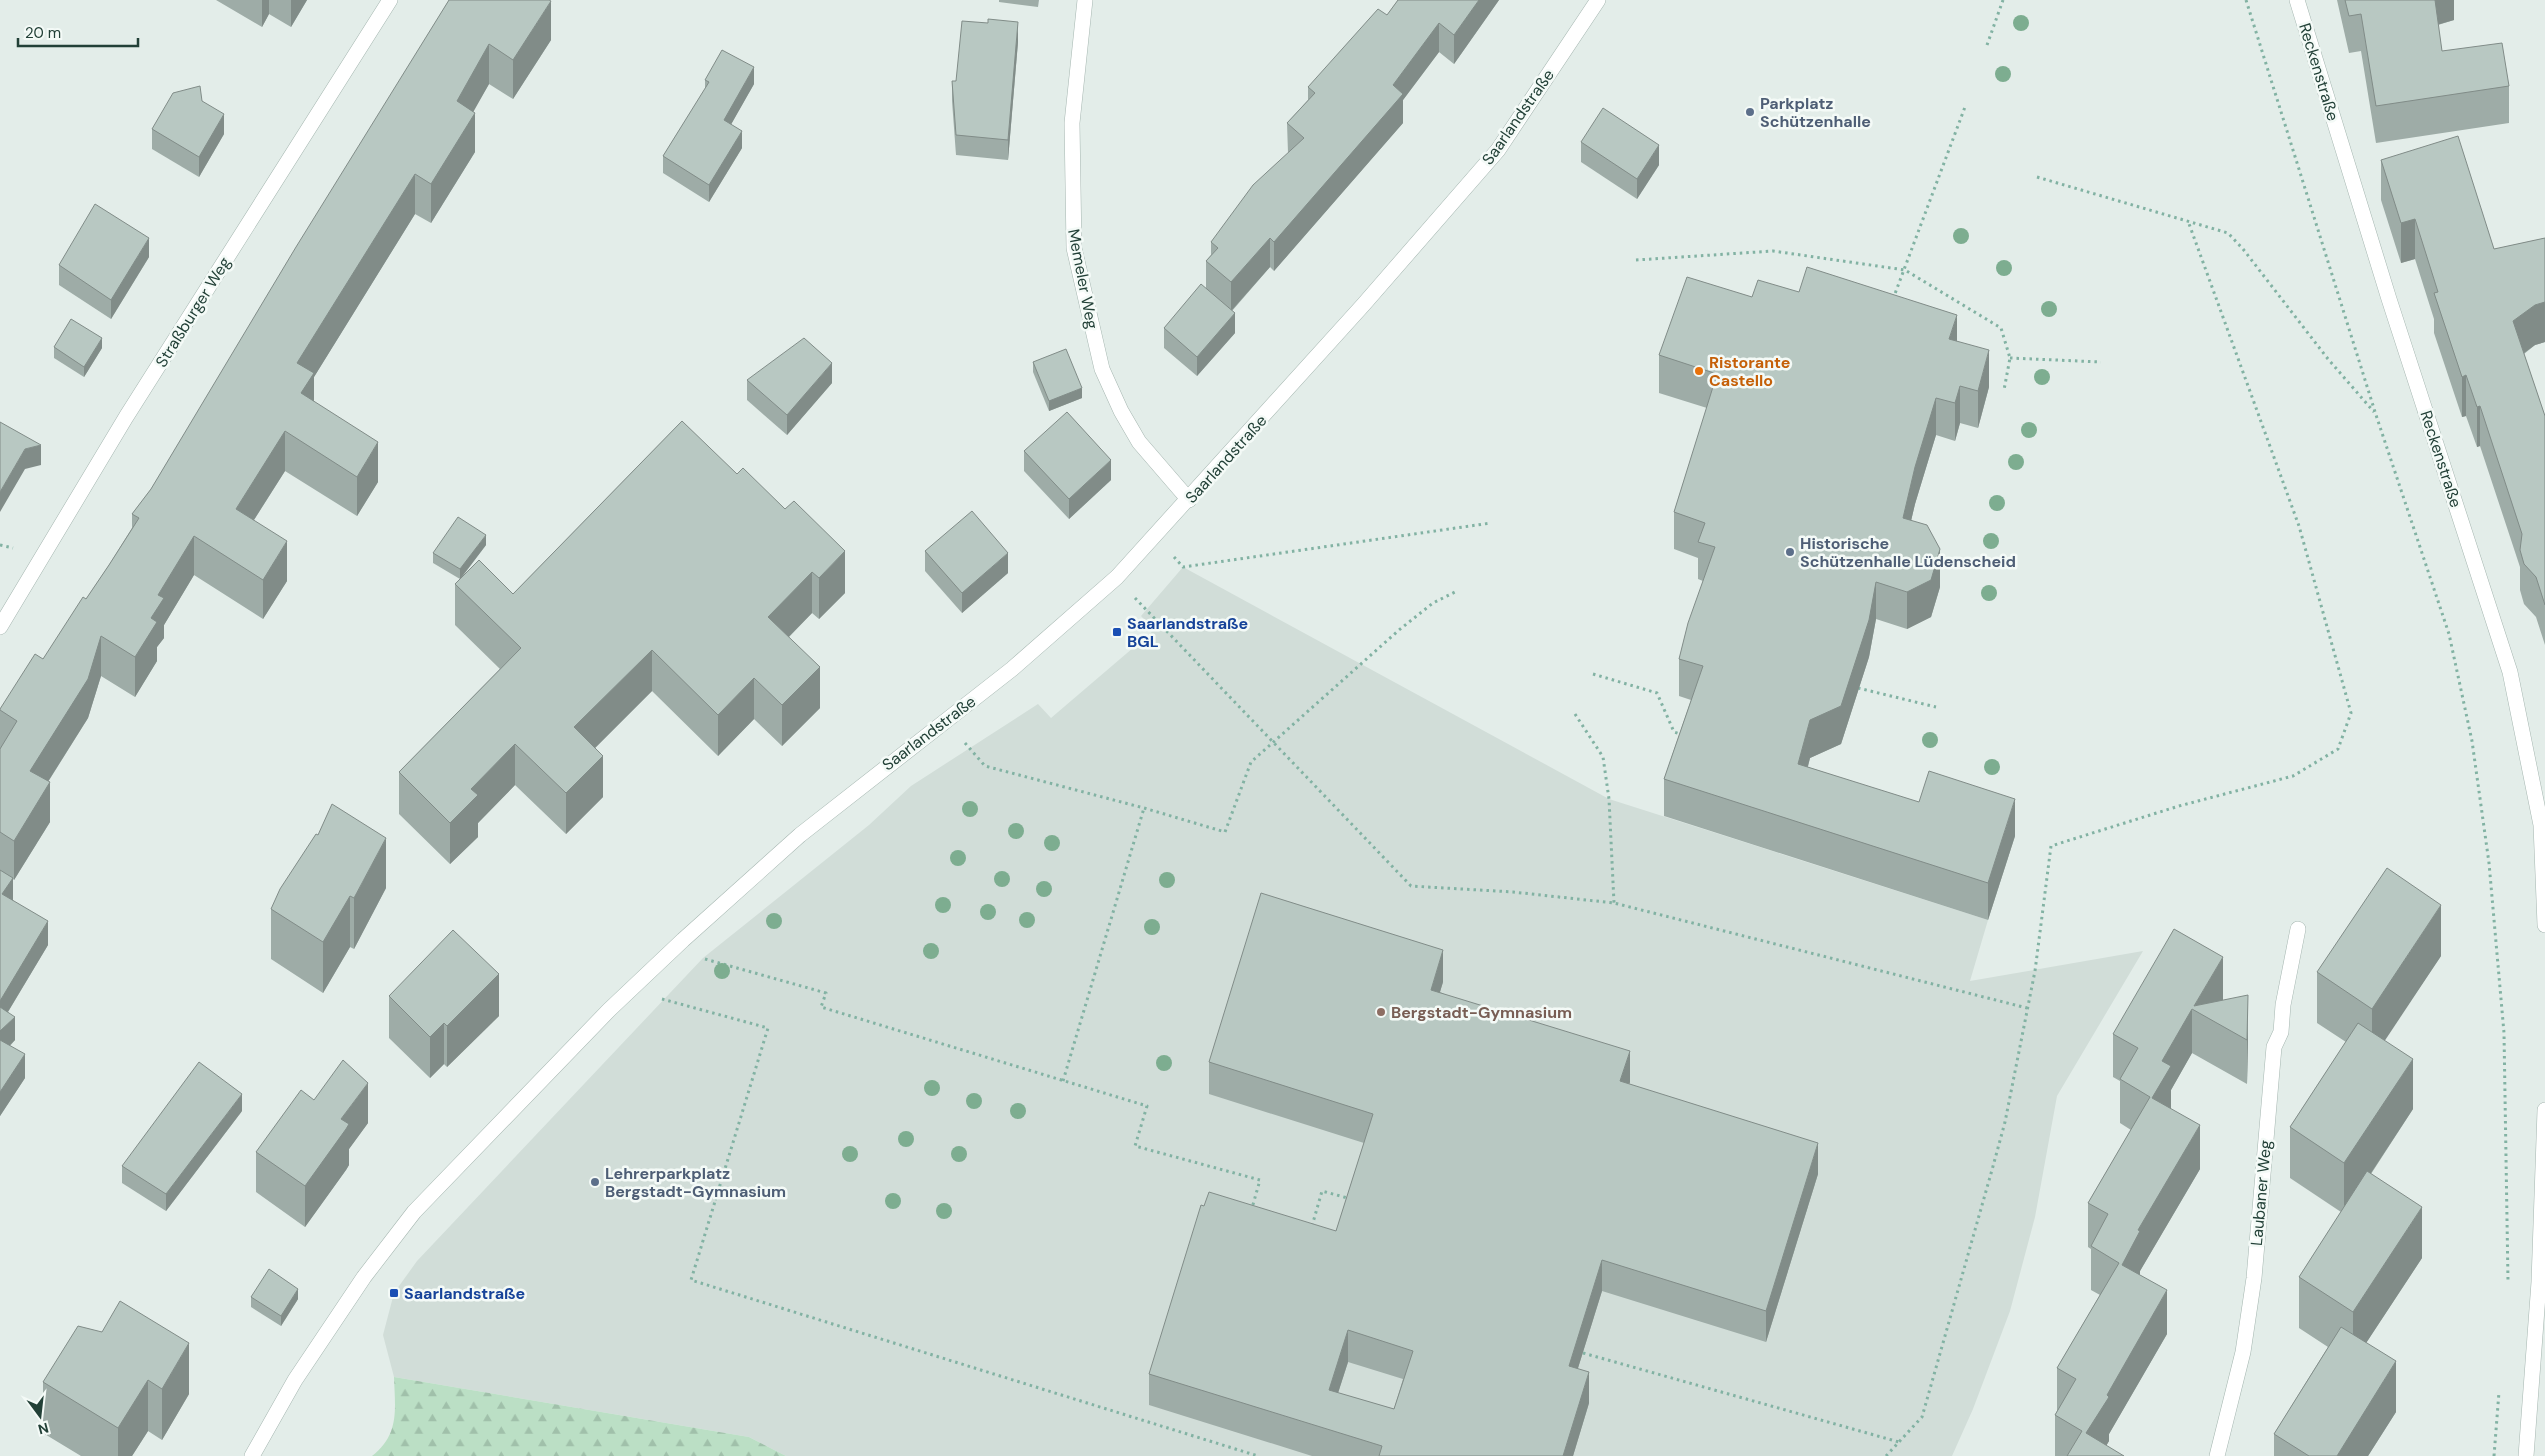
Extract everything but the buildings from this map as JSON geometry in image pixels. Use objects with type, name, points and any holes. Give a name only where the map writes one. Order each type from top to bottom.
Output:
[{"type":"street","name":"Straßburger Weg","points":[[0,627],[126,417],[390,0]]},
{"type":"street","name":"Memeler Weg","points":[[1085,0],[1072,123],[1074,248],[1102,369],[1117,402],[1139,442],[1189,500]]},
{"type":"street","name":"Saarlandstraße","points":[[252,1456],[300,1372],[364,1276],[414,1212],[629,990],[673,950],[822,817],[948,720],[1110,583],[1189,500],[1498,150],[1598,0]]},
{"type":"street","name":"Reckenstraße","points":[[2297,0],[2389,299],[2510,672],[2541,825],[2545,925]]},
{"type":"street","name":"Laubaner Weg","points":[[2217,1456],[2244,1343],[2254,1278],[2274,1047],[2281,1032],[2283,1006],[2298,929]]},
{"type":"street","points":[[2526,1456],[2539,1282],[2545,1110]]},
{"type":"path","points":[[1987,45],[2003,0]]},
{"type":"path","points":[[2246,0],[2376,415],[2449,634],[2472,741],[2489,864],[2504,1033],[2508,1286]]},
{"type":"path","points":[[1890,306],[1965,107]]},
{"type":"path","points":[[2037,177],[2228,233],[2244,249],[2328,359],[2376,415]]},
{"type":"path","points":[[1886,1456],[1922,1417],[2005,1122],[2035,971],[2051,846],[2179,806],[2293,776],[2338,749],[2351,713],[2299,526],[2188,221]]},
{"type":"path","points":[[1636,260],[1773,251],[1905,270],[2001,328],[2010,358],[2004,390]]},
{"type":"path","points":[[2010,358],[2101,362]]},
{"type":"path","points":[[1155,536],[1183,567],[1492,523]]},
{"type":"path","points":[[948,720],[985,766],[1144,808],[1225,832],[1251,762],[1433,603],[1455,592]]},
{"type":"path","points":[[1146,610],[1411,886],[1512,892],[1614,903],[2027,1008]]},
{"type":"path","points":[[1593,674],[1657,693],[1674,732],[1690,738]]},
{"type":"path","points":[[1858,688],[1936,707]]},
{"type":"path","points":[[1575,714],[1603,757],[1609,799],[1614,903]]},
{"type":"path","points":[[1063,1081],[1144,808]]},
{"type":"path","points":[[673,950],[826,993],[821,1007],[1147,1106],[1135,1146],[1260,1180],[1250,1211],[1259,1214]]},
{"type":"path","points":[[629,990],[768,1028],[691,1280],[1258,1456]]},
{"type":"path","points":[[1302,1226],[1311,1228],[1322,1191],[1356,1200]]},
{"type":"path","points":[[696,1194],[717,1199]]},
{"type":"path","points":[[1583,1353],[1899,1442]]},
{"type":"path","points":[[2494,1456],[2500,1390]]},
{"type":"shaded area","name":"Bergstadt-Gymnasium","points":[[1183,567],[1609,799],[1988,920],[1970,981],[2143,951],[2057,1096],[2035,1217],[2010,1311],[1973,1409],[1952,1456],[786,1456],[749,1437],[394,1377],[383,1335],[394,1293],[417,1261],[703,958],[869,825],[911,786],[1038,704],[1051,718],[1154,630],[1141,616]]},
{"type":"green space","points":[[394,1377],[749,1437],[786,1456],[372,1456],[381,1448],[392,1430],[395,1410]]},
{"type":"place","name":"Parkplatz Schützenhalle","points":[[1750,112]]},
{"type":"place","name":"Ristorante Castello","points":[[1699,371]]},
{"type":"place","name":"Historische Schützenhalle Lüdenscheid","points":[[1790,552]]},
{"type":"place","name":"Saarlandstraße BGL","points":[[1117,632]]},
{"type":"place","name":"Bergstadt-Gymnasium","points":[[1381,1012]]},
{"type":"place","name":"Lehrerparkplatz Bergstadt-Gymnasium","points":[[595,1182]]},
{"type":"place","name":"Saarlandstraße","points":[[394,1293]]}]
